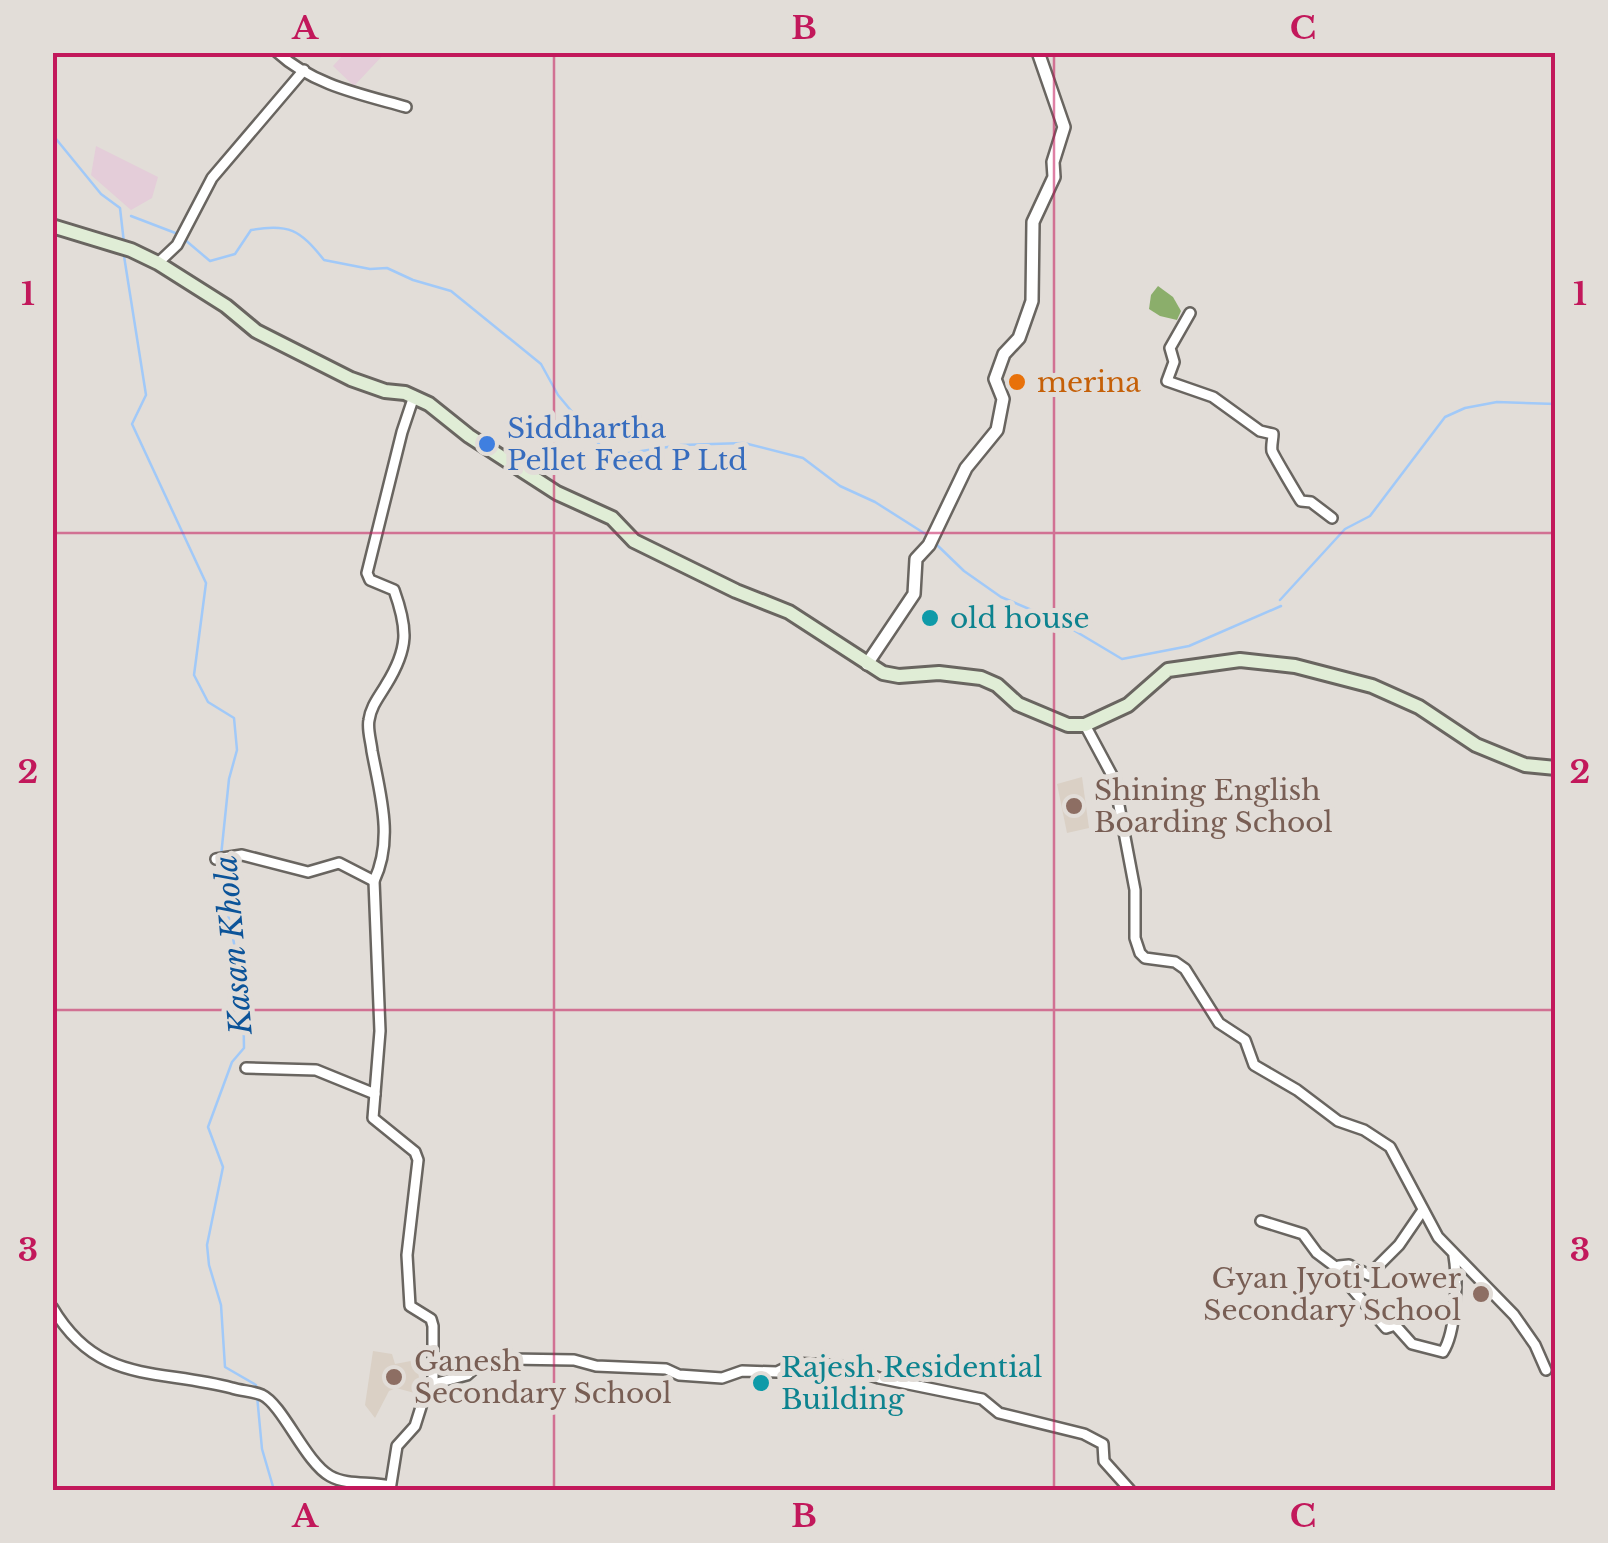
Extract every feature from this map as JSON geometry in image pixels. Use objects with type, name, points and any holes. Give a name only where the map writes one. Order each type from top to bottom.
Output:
[{"type":"main road","points":[[52,226],[132,250],[158,263],[226,306],[256,331],[351,380],[414,396],[558,493],[612,518],[634,541],[736,592],[789,612],[882,672],[981,678],[997,685],[1018,704],[1068,724],[1085,725],[1128,705],[1168,670],[1240,660],[1295,666],[1372,686],[1419,707],[1476,745],[1525,765],[1556,768]]},
{"type":"street","points":[[277,52],[309,76],[334,87],[406,107]]},
{"type":"street","points":[[867,664],[914,594],[916,559],[928,545],[966,468],[997,430],[1003,399],[995,379],[1004,354],[1018,338],[1032,301],[1033,222],[1054,177],[1064,127],[1038,52]]},
{"type":"street","points":[[158,263],[177,245],[212,178],[304,70]]},
{"type":"street","points":[[1190,313],[1170,348],[1174,362],[1167,381],[1213,397],[1260,431],[1273,434],[1272,452],[1297,496],[1332,518]]},
{"type":"street","points":[[414,396],[367,572],[370,580],[394,590],[405,620],[406,642],[388,683],[374,702],[368,722],[385,828],[384,860],[374,880],[380,1031],[373,1118],[415,1152],[418,1160],[407,1255],[410,1306],[430,1319],[433,1326],[433,1384]]},
{"type":"street","points":[[1085,725],[1114,779],[1134,890],[1135,938],[1140,953],[1145,958],[1175,962],[1184,969],[1219,1023],[1245,1040],[1254,1065],[1338,1120],[1364,1130],[1390,1147],[1438,1237],[1514,1315],[1535,1345],[1546,1370]]},
{"type":"street","points":[[216,859],[242,855],[308,872],[338,863],[374,880]]},
{"type":"street","points":[[246,1068],[316,1070],[375,1094]]},
{"type":"street","points":[[1337,1268],[1348,1264],[1369,1276],[1423,1210]]},
{"type":"street","points":[[1261,1221],[1303,1234],[1386,1328],[1395,1325],[1412,1344],[1443,1352],[1448,1344],[1454,1311],[1452,1295],[1458,1278],[1454,1256]]},
{"type":"street","points":[[52,1307],[65,1328],[98,1359],[123,1370],[190,1378],[264,1396],[328,1476],[346,1481],[390,1488],[397,1446],[415,1426],[426,1391],[433,1384],[467,1375],[483,1361],[509,1359],[574,1360],[596,1366],[666,1369],[679,1375],[722,1378],[742,1370],[777,1372],[795,1363],[842,1366],[879,1378],[982,1399],[998,1413],[1084,1434],[1104,1444],[1104,1462],[1130,1490]]},
{"type":"shaded area","points":[[345,52],[385,53],[354,86],[333,66]]},
{"type":"shaded area","points":[[96,146],[158,177],[152,198],[131,210],[91,175]]},
{"type":"shaded area","name":"Shining English Boarding School","points":[[1082,777],[1089,828],[1067,833],[1057,784]]},
{"type":"shaded area","name":"Ganesh Secondary School","points":[[373,1351],[392,1354],[395,1364],[416,1360],[422,1395],[396,1388],[389,1391],[375,1418],[365,1405]]},
{"type":"green space","points":[[1158,286],[1173,297],[1181,311],[1177,320],[1149,309],[1151,295]]},
{"type":"waterway","name":"Kasan Khola","points":[[52,134],[101,194],[120,208],[124,243]]},
{"type":"waterway","points":[[131,216],[178,234]]},
{"type":"waterway","points":[[184,239],[210,261],[235,254],[251,230],[284,229],[300,235],[324,260],[370,269],[387,268],[451,291],[541,364],[558,395],[609,456],[681,445],[744,443],[803,458],[840,486],[875,502],[927,535]]},
{"type":"waterway","name":"Kasan Khola","points":[[124,256],[146,395],[132,424],[206,583],[194,675],[208,702],[234,718],[237,750],[229,779],[221,856]]},
{"type":"waterway","points":[[1280,600],[1345,529],[1370,516],[1445,417],[1465,408],[1497,402],[1556,404]]},
{"type":"waterway","points":[[936,544],[964,571],[1001,597],[1060,622],[1122,659],[1189,646],[1281,606]]},
{"type":"waterway","name":"Kasan Khola","points":[[221,864],[243,987],[244,1048],[232,1062],[208,1127],[223,1167],[207,1245],[221,1305],[225,1367],[256,1385],[262,1449],[274,1490]]},
{"type":"place","name":"merina","points":[[1017,382]]},
{"type":"place","name":"Siddhartha Pellet Feed P Ltd","points":[[487,444]]},
{"type":"place","name":"old house","points":[[930,618]]},
{"type":"place","name":"Shining English Boarding School","points":[[1074,806]]},
{"type":"place","name":"Gyan Jyoti Lower Secondary School","points":[[1481,1294]]},
{"type":"place","name":"Ganesh Secondary School","points":[[394,1377]]},
{"type":"place","name":"Rajesh Residential Building","points":[[761,1383]]}]
